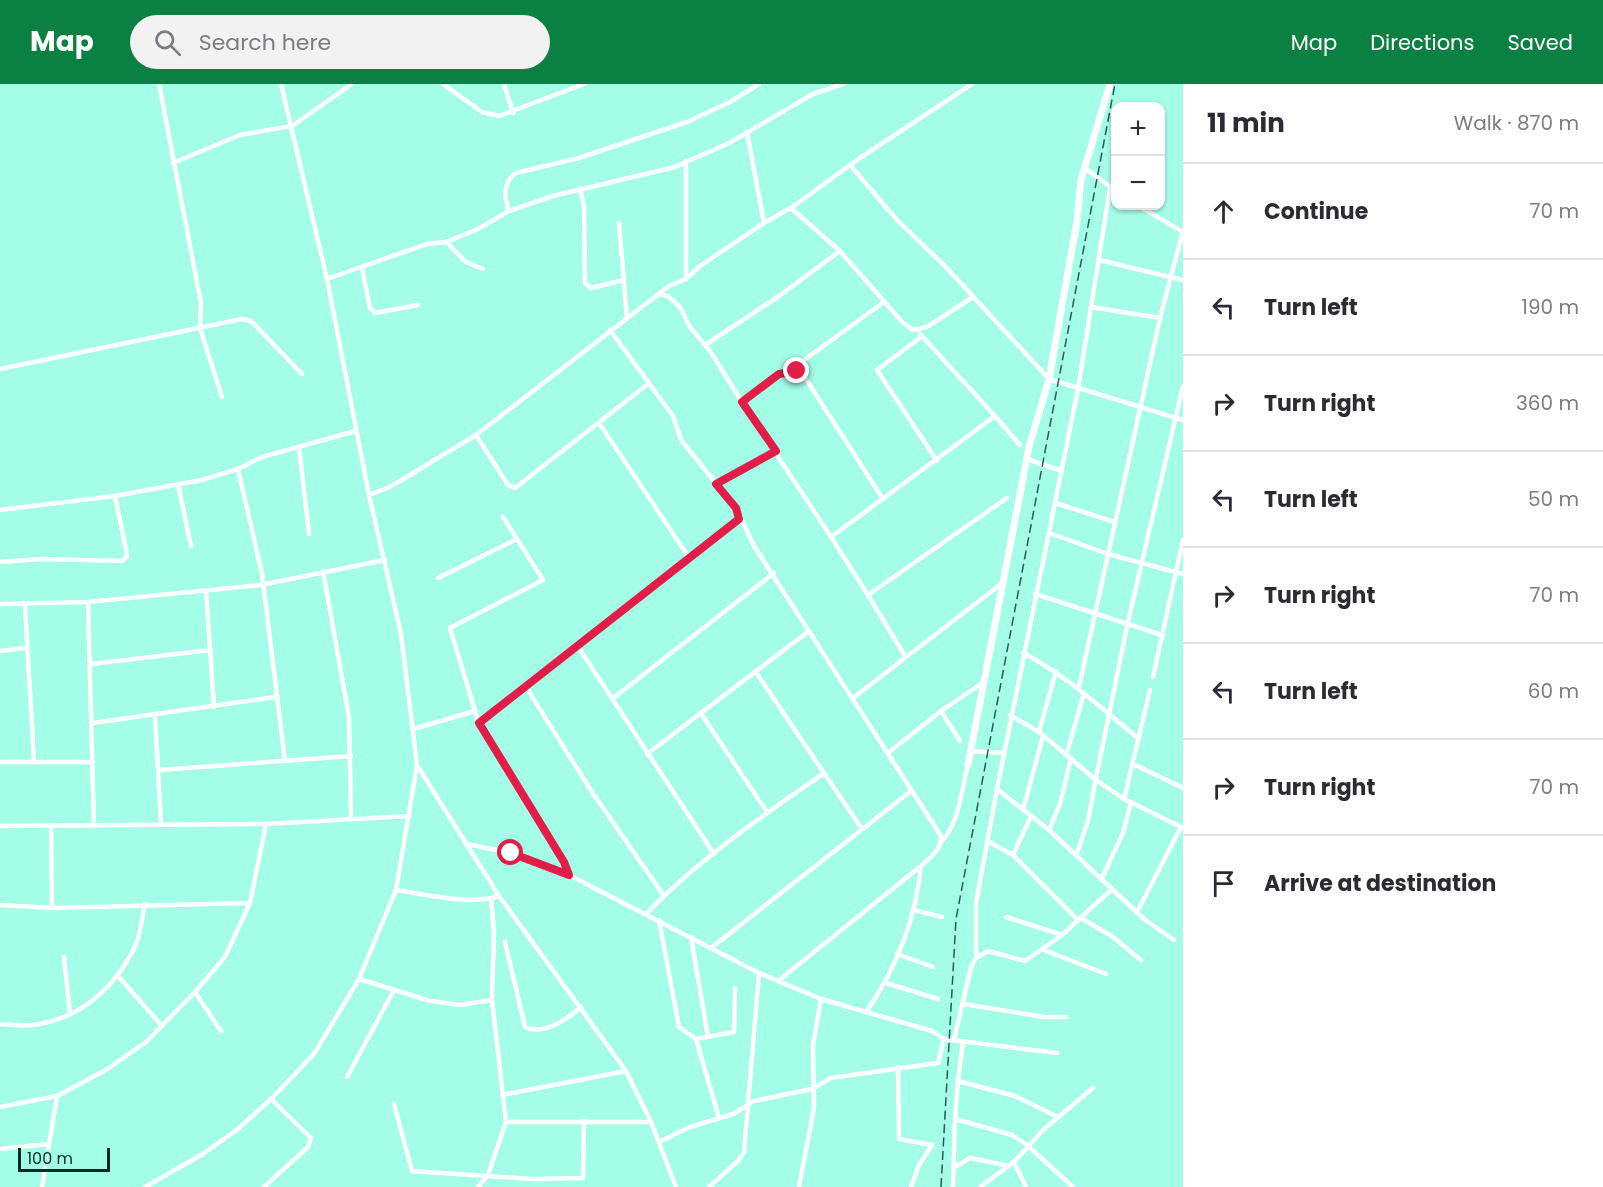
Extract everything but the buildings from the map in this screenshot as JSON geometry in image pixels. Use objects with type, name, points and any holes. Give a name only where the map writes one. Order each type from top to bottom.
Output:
[{"type":"main road","points":[[968,765],[985,682],[1001,584],[1027,459],[1050,379],[1085,168],[1110,84]]},
{"type":"street","points":[[159,84],[201,303],[200,328],[222,397]]},
{"type":"street","points":[[145,1187],[202,1154],[271,1099],[314,1054],[359,980],[396,890],[417,765],[401,634],[369,495],[327,279],[281,84]]},
{"type":"street","points":[[173,163],[240,135],[292,126],[352,84]]},
{"type":"street","points":[[443,84],[487,115],[499,116],[513,113],[584,84]]},
{"type":"street","points":[[504,84],[513,113]]},
{"type":"street","points":[[509,211],[504,193],[511,176],[516,173],[579,158],[687,122],[724,105],[759,84]]},
{"type":"street","points":[[327,279],[427,244],[446,242],[478,229],[509,211],[580,188],[664,170],[747,132],[813,94],[843,84]]},
{"type":"street","points":[[369,495],[390,487],[476,435],[659,294],[686,279],[764,223],[791,208],[972,84]]},
{"type":"street","points":[[747,132],[764,223]]},
{"type":"street","points":[[686,161],[686,279]]},
{"type":"street","points":[[850,166],[897,220],[1050,379],[1183,420]]},
{"type":"street","points":[[954,1040],[971,967],[976,958],[976,903],[1010,715],[1078,389],[1110,188],[1085,168]]},
{"type":"street","points":[[580,188],[584,206],[585,283],[591,288],[598,288],[624,280]]},
{"type":"street","points":[[791,208],[840,251],[908,327],[920,330],[972,297]]},
{"type":"street","points":[[1079,687],[1160,318],[1183,232],[1146,210]]},
{"type":"street","points":[[619,223],[627,318]]},
{"type":"street","points":[[446,242],[466,262],[483,269]]},
{"type":"street","points":[[705,345],[779,296],[840,251]]},
{"type":"street","points":[[1099,260],[1183,280]]},
{"type":"street","points":[[362,268],[368,300],[375,313],[418,305]]},
{"type":"street","points":[[659,294],[668,296],[680,307],[690,327],[705,345],[776,451],[905,656]]},
{"type":"street","points":[[789,371],[884,302]]},
{"type":"street","points":[[1091,307],[1160,318]]},
{"type":"street","points":[[0,369],[242,319],[251,321],[302,374]]},
{"type":"street","points":[[610,330],[673,416],[681,440],[692,450],[736,508],[739,519],[941,836],[941,842]]},
{"type":"street","points":[[920,330],[921,337],[1020,445]]},
{"type":"street","points":[[921,337],[877,370],[937,461]]},
{"type":"street","points":[[742,402],[779,374],[797,371],[806,378],[883,499]]},
{"type":"street","points":[[476,435],[508,485],[515,488],[648,384]]},
{"type":"street","points":[[1076,856],[1088,822],[1128,622],[1183,386]]},
{"type":"street","points":[[831,537],[995,416]]},
{"type":"street","points":[[599,423],[690,559]]},
{"type":"street","points":[[0,510],[115,496],[178,484],[238,469],[262,457],[356,432]]},
{"type":"street","points":[[299,447],[309,534]]},
{"type":"street","points":[[716,484],[776,451]]},
{"type":"street","points":[[1027,459],[1062,471]]},
{"type":"street","points":[[238,469],[262,574],[261,585],[285,761]]},
{"type":"street","points":[[178,484],[191,546]]},
{"type":"street","points":[[0,562],[42,559],[122,561],[127,557],[115,496]]},
{"type":"street","points":[[868,595],[1007,498]]},
{"type":"street","points":[[1055,503],[1115,522]]},
{"type":"street","points":[[503,517],[543,580],[450,628],[479,723],[564,862],[569,875]]},
{"type":"street","points":[[479,723],[739,519]]},
{"type":"street","points":[[1049,533],[1108,554],[1183,574]]},
{"type":"street","points":[[438,578],[517,539]]},
{"type":"street","points":[[1153,677],[1183,540]]},
{"type":"street","points":[[0,604],[88,602],[261,585],[385,560]]},
{"type":"street","points":[[323,571],[349,717],[351,818]]},
{"type":"street","points":[[612,699],[774,573]]},
{"type":"street","points":[[853,698],[1001,584]]},
{"type":"street","points":[[206,591],[212,650],[214,706]]},
{"type":"street","points":[[1035,594],[1128,622],[1162,635]]},
{"type":"street","points":[[88,602],[94,826]]},
{"type":"street","points":[[25,605],[34,762]]},
{"type":"street","points":[[647,754],[702,715],[755,671],[809,631]]},
{"type":"street","points":[[577,645],[714,854]]},
{"type":"street","points":[[0,651],[26,648]]},
{"type":"street","points":[[91,664],[212,650]]},
{"type":"street","points":[[1023,653],[1079,687],[1139,739]]},
{"type":"street","points":[[755,671],[862,829]]},
{"type":"street","points":[[1023,810],[1056,671]]},
{"type":"street","points":[[888,753],[941,711],[985,682]]},
{"type":"street","points":[[526,687],[589,789],[664,896]]},
{"type":"street","points":[[1124,799],[1150,690]]},
{"type":"street","points":[[1067,753],[1084,693]]},
{"type":"street","points":[[93,723],[276,697]]},
{"type":"street","points":[[413,729],[475,711]]},
{"type":"street","points":[[941,711],[960,741]]},
{"type":"street","points":[[155,715],[160,770],[161,824]]},
{"type":"street","points":[[702,715],[768,812]]},
{"type":"street","points":[[1010,715],[1067,753],[1096,780],[1124,799],[1182,827],[1137,912]]},
{"type":"street","points":[[971,751],[1003,753]]},
{"type":"street","points":[[160,770],[351,756]]},
{"type":"street","points":[[1049,830],[1060,804],[1071,758]]},
{"type":"street","points":[[0,762],[93,762]]},
{"type":"street","points":[[1133,764],[1183,788]]},
{"type":"street","points":[[417,765],[499,896],[626,1071],[651,1122],[676,1187]]},
{"type":"street","points":[[778,981],[921,866],[950,833],[968,765]]},
{"type":"street","points":[[646,914],[714,854],[768,812],[823,774]]},
{"type":"street","points":[[997,789],[1049,830],[1137,912],[1174,940]]},
{"type":"street","points":[[711,948],[911,791]]},
{"type":"street","points":[[1101,880],[1123,833],[1131,802]]},
{"type":"street","points":[[0,826],[266,824],[410,816]]},
{"type":"street","points":[[1014,855],[1031,816]]},
{"type":"street","points":[[0,1107],[57,1096],[106,1070],[146,1042],[195,993],[225,957],[250,903],[266,824]]},
{"type":"street","points":[[51,826],[52,908]]},
{"type":"street","points":[[987,841],[1014,855],[1080,919],[1113,937],[1141,960]]},
{"type":"street","points":[[466,843],[511,853],[569,875],[759,973],[821,999],[932,1031],[944,1039],[1057,1053]]},
{"type":"street","points":[[867,1011],[886,983],[914,910],[921,866]]},
{"type":"street","points":[[976,958],[988,951],[1025,961],[1044,950],[1112,889]]},
{"type":"street","points":[[396,890],[459,898],[499,896]]},
{"type":"street","points":[[477,1187],[488,1175],[506,1122],[492,1000],[494,932],[491,898]]},
{"type":"street","points":[[0,905],[52,908],[250,903]]},
{"type":"street","points":[[0,1024],[32,1025],[70,1014],[94,1000],[117,976],[137,943],[145,904]]},
{"type":"street","points":[[914,910],[942,917]]},
{"type":"street","points":[[1006,917],[1062,934]]},
{"type":"street","points":[[659,920],[679,1027],[696,1039],[719,1118]]},
{"type":"street","points":[[692,937],[708,1037]]},
{"type":"street","points":[[505,942],[525,1027],[533,1029],[557,1024],[581,1007]]},
{"type":"street","points":[[1044,950],[1106,974]]},
{"type":"street","points":[[897,954],[933,967]]},
{"type":"street","points":[[64,957],[70,1014]]},
{"type":"street","points":[[709,1187],[739,1160],[744,1152],[746,1106],[759,973]]},
{"type":"street","points":[[117,976],[162,1026]]},
{"type":"street","points":[[359,980],[430,1001],[460,1005],[492,1000]]},
{"type":"street","points":[[886,983],[938,999]]},
{"type":"street","points":[[696,1039],[734,1032],[735,988]]},
{"type":"street","points":[[347,1077],[394,990]]},
{"type":"street","points":[[195,993],[221,1031]]},
{"type":"street","points":[[799,1187],[814,1108],[812,1089],[814,1025],[821,999]]},
{"type":"street","points":[[963,1004],[1044,1017],[1066,1017]]},
{"type":"street","points":[[659,1142],[690,1127],[733,1114],[754,1101],[812,1089],[831,1078],[938,1063],[944,1039]]},
{"type":"street","points":[[953,1187],[955,1119],[963,1042]]},
{"type":"street","points":[[898,1067],[899,1139],[932,1145],[919,1165],[910,1187]]},
{"type":"street","points":[[502,1095],[626,1071]]},
{"type":"street","points":[[958,1082],[1015,1096],[1058,1117]]},
{"type":"street","points":[[981,1187],[1014,1162],[1028,1145],[1093,1088]]},
{"type":"street","points":[[42,1187],[57,1096]]},
{"type":"street","points":[[264,1187],[311,1142],[311,1138],[271,1099]]},
{"type":"street","points":[[394,1104],[412,1171],[532,1179],[583,1178],[584,1121]]},
{"type":"street","points":[[955,1119],[1012,1135],[1028,1145],[1072,1187]]},
{"type":"street","points":[[506,1122],[651,1122]]},
{"type":"street","points":[[0,1149],[49,1144]]},
{"type":"street","points":[[955,1167],[970,1158],[1009,1166]]},
{"type":"street","points":[[1014,1162],[1026,1187]]},
{"type":"railway","points":[[941,1187],[956,919],[1115,84]]},
{"type":"route","points":[[511,853],[569,875],[564,862],[479,723],[739,519],[736,508],[716,484],[776,451],[742,402],[779,374],[797,371]]}]
